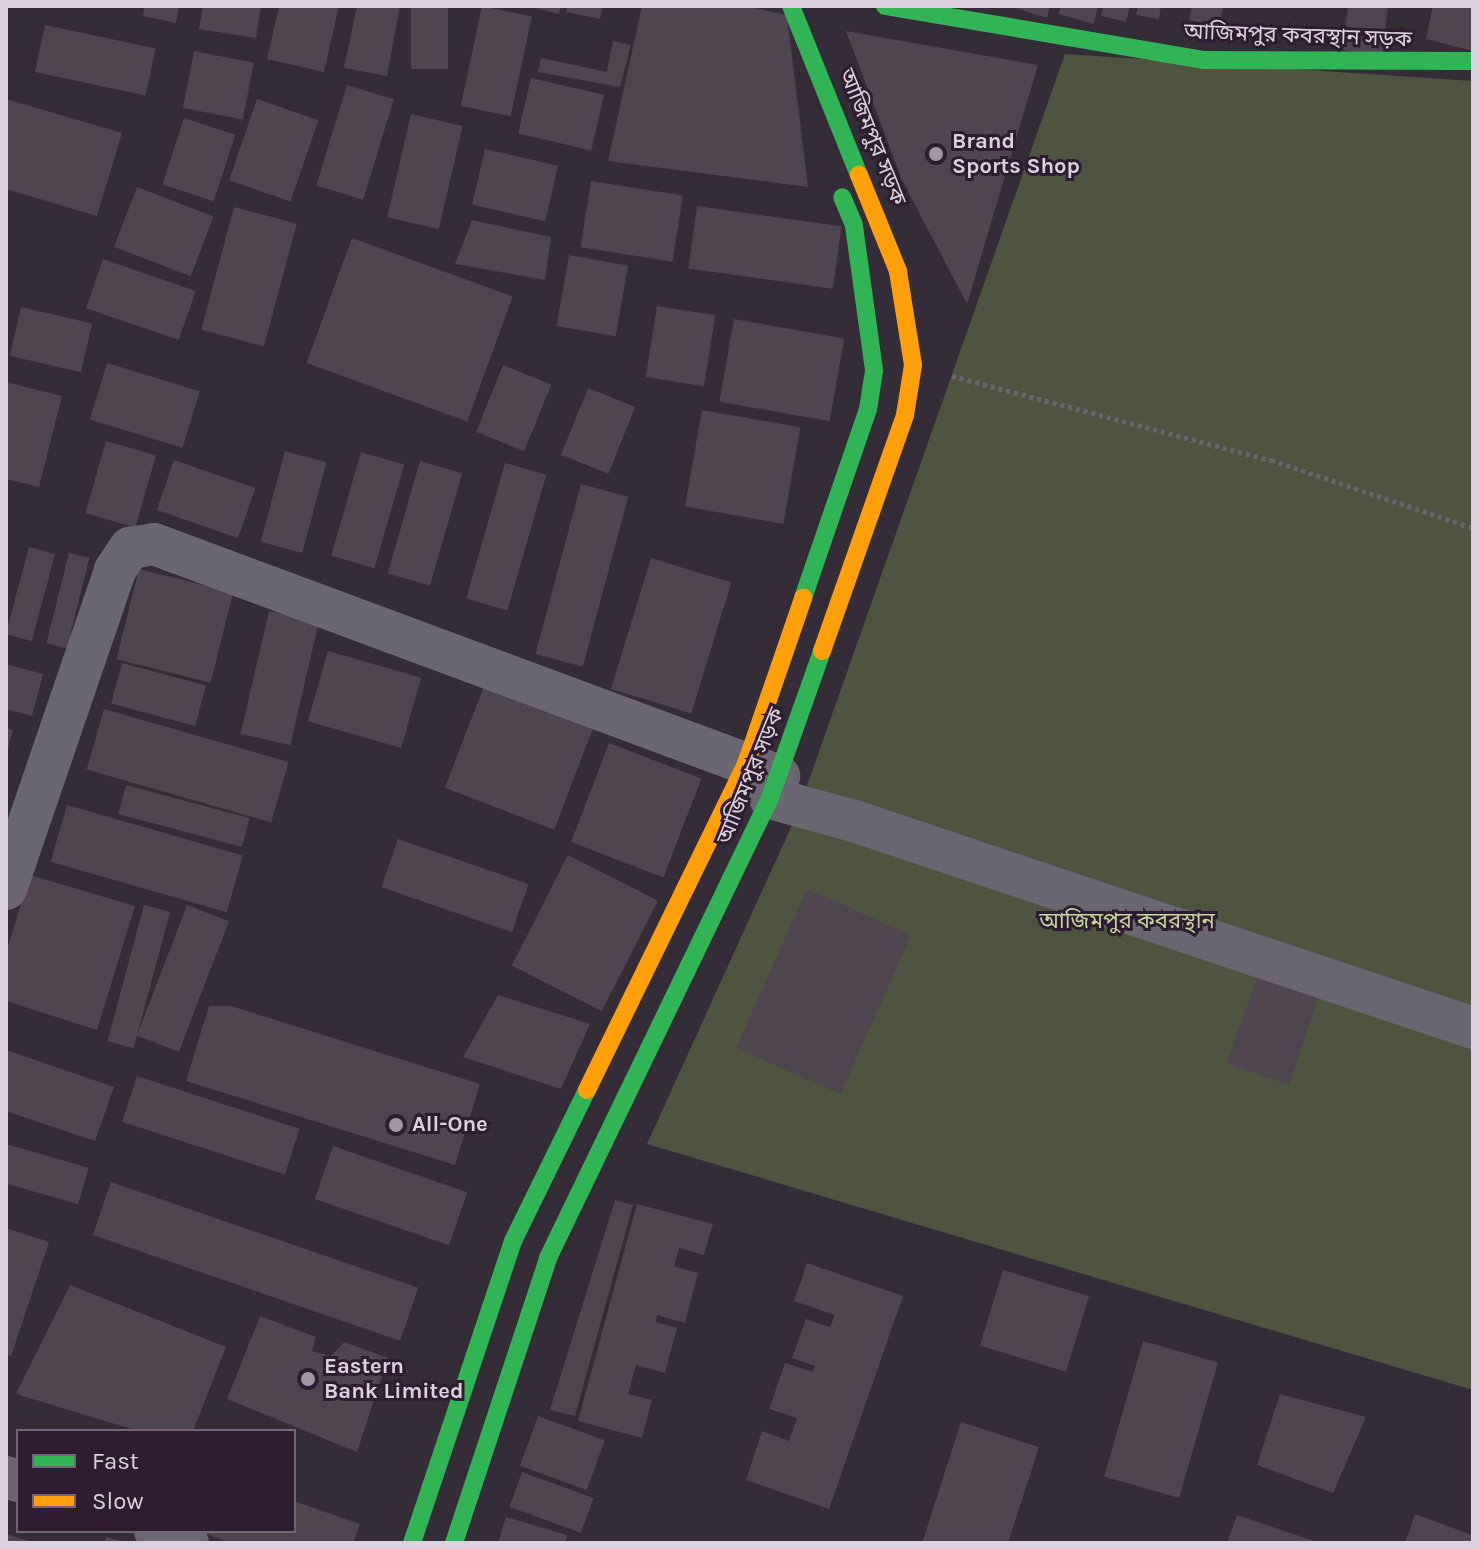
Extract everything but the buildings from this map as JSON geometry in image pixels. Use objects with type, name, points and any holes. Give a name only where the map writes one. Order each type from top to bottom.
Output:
[{"type":"main road","name":"আজিমপুর সড়ক","points":[[454,1543],[548,1258],[765,779],[905,415],[913,365],[898,271],[791,6]]},
{"type":"main road","name":"আজিমপুর কবরস্থান সড়ক","points":[[885,6],[1204,60],[1473,61]]},
{"type":"main road","name":"আজিমপুর সড়ক","points":[[412,1543],[513,1241],[765,779],[868,409],[872,383],[871,328],[854,225],[837,184]]},
{"type":"street","points":[[6,889],[115,570],[130,548],[154,544],[765,779],[1473,1028]]},
{"type":"street","points":[[160,1533],[188,1543]]},
{"type":"path","points":[[913,365],[1271,460],[1473,528]]},
{"type":"green space","name":"আজিমপুর কবরস্থান","points":[[1065,54],[1473,81],[1473,1390],[647,1144],[797,814]]},
{"type":"traffic: fast","points":[[791,6],[859,175]]},
{"type":"traffic: fast","points":[[885,6],[1204,60],[1473,61]]},
{"type":"traffic: fast","points":[[803,598],[868,409],[874,370],[854,225],[842,197]]},
{"type":"traffic: fast","points":[[454,1543],[548,1258],[770,798],[822,651]]},
{"type":"traffic: fast","points":[[412,1543],[513,1241],[587,1090]]},
{"type":"traffic: slow","points":[[822,651],[905,415],[913,365],[898,271],[859,175]]},
{"type":"traffic: slow","points":[[587,1090],[746,764],[803,598]]},
{"type":"place","name":"Brand Sports Shop","points":[[936,154]]},
{"type":"place","name":"All-One","points":[[396,1125]]},
{"type":"place","name":"Eastern Bank Limited","points":[[308,1379]]}]
